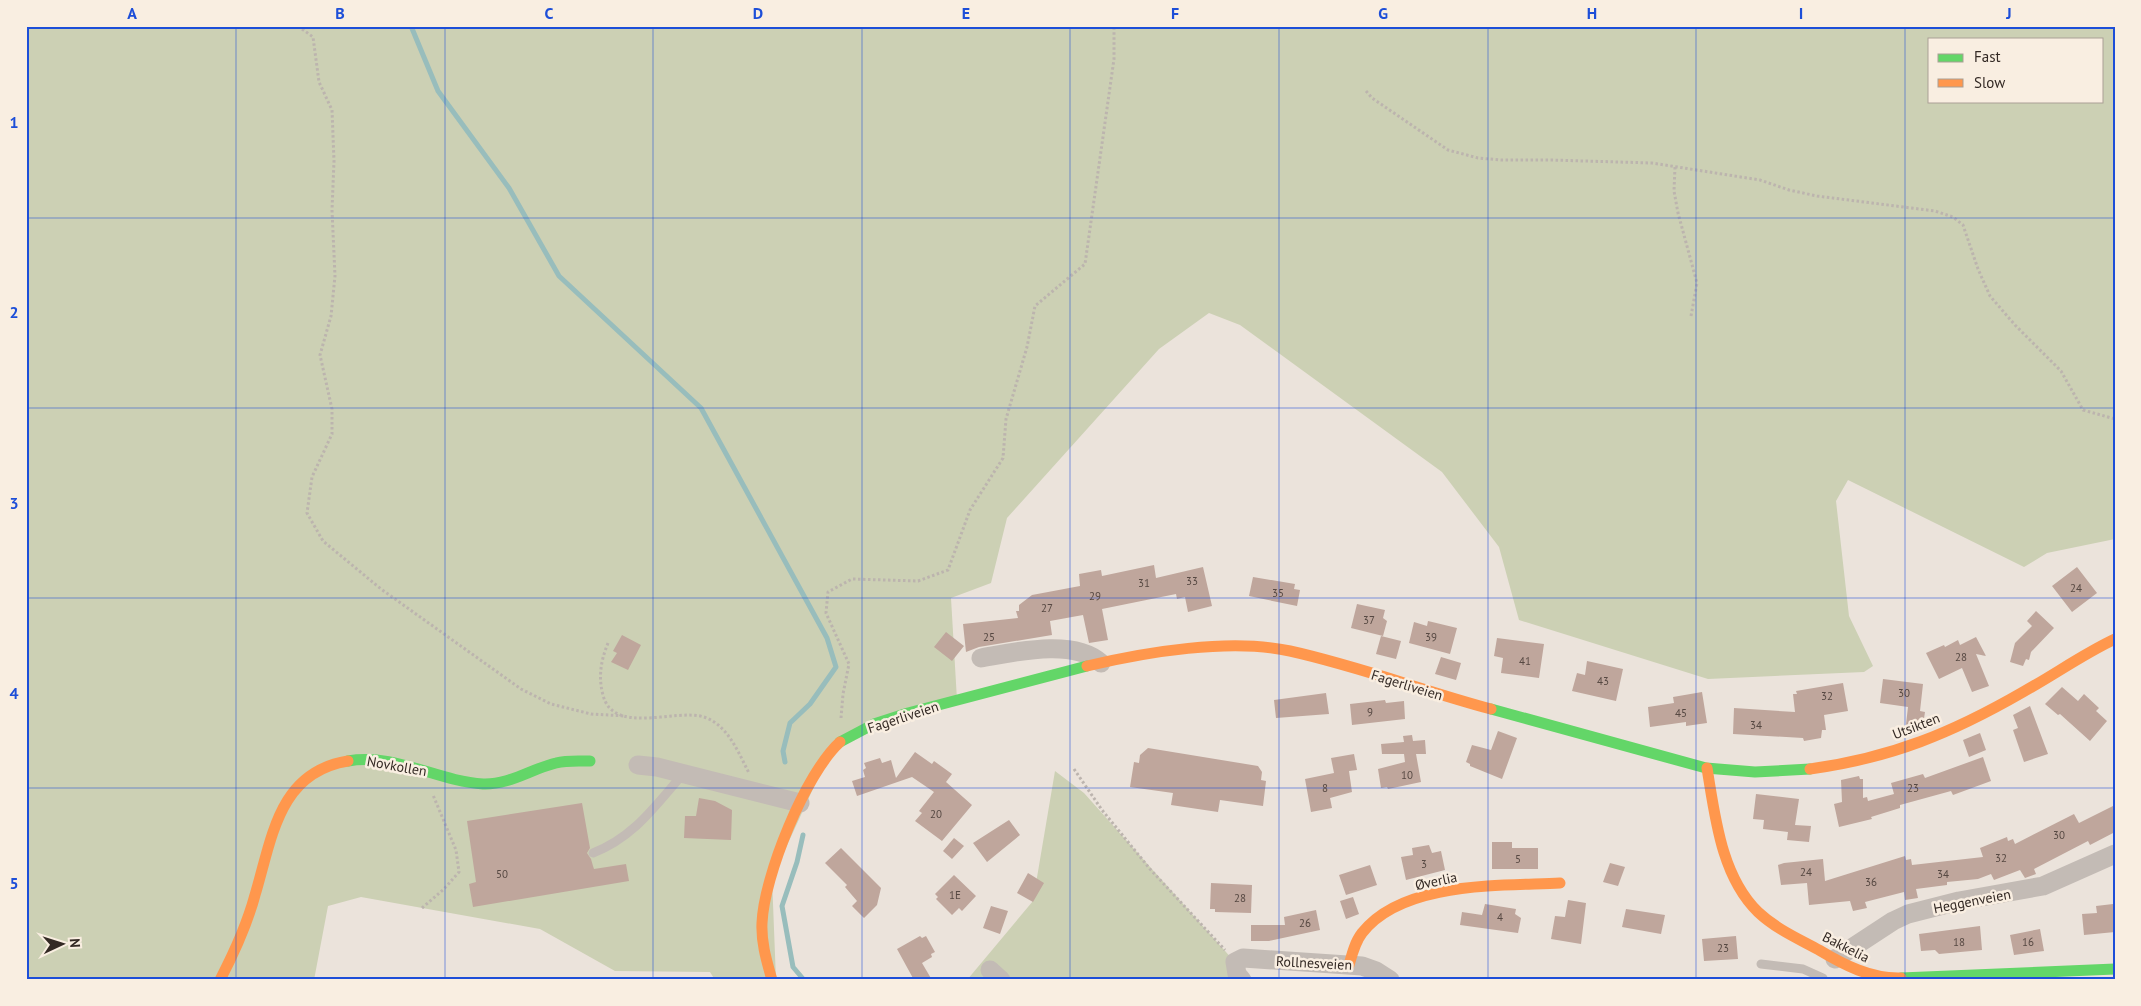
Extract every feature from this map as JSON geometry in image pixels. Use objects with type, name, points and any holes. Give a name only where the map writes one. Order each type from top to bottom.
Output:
[{"type":"street","name":"Utsikten","points":[[1707,768],[1760,771],[1801,770],[1856,762],[1908,747],[1967,722],[2039,683],[2097,647],[2115,639]]},
{"type":"street","name":"Fagerliveien","points":[[772,980],[764,952],[762,920],[779,860],[810,779],[840,741],[884,721],[1101,662],[1156,651],[1205,646],[1249,646],[1289,651],[1553,728],[1707,768]]},
{"type":"street","points":[[982,658],[1023,651],[1056,649],[1082,652],[1094,656],[1101,662]]},
{"type":"street","name":"Novkollen","points":[[220,980],[245,926],[275,822],[286,797],[300,780],[318,769],[339,762],[358,759],[384,760],[484,784],[508,781],[566,761],[590,761]]},
{"type":"street","points":[[638,765],[657,767],[800,803]]},
{"type":"street","name":"Bakkelia","points":[[1707,768],[1721,838],[1733,875],[1744,894],[1757,911],[1777,927],[1858,972],[1893,978],[2115,969]]},
{"type":"street","name":"Heggenveien","points":[[1835,960],[1893,921],[1908,914],[1959,901],[2043,886],[2115,854]]},
{"type":"street","name":"Øverlia","points":[[1349,965],[1363,932],[1380,916],[1416,899],[1475,889],[1560,883]]},
{"type":"street","name":"Rollnesveien","points":[[1235,962],[1243,958],[1349,965],[1376,971],[1390,980]]},
{"type":"street","points":[[1235,962],[1237,974],[1242,980]]},
{"type":"lane","points":[[593,853],[611,847],[637,828],[683,774]]},
{"type":"lane","points":[[1761,964],[1798,968],[1823,978]]},
{"type":"path","points":[[298,26],[313,37],[319,82],[332,110],[334,161],[332,210],[335,276],[332,316],[320,355],[332,409],[332,434],[312,478],[307,513],[323,541],[381,588],[521,689],[551,704],[591,714],[650,718],[689,714],[705,717],[728,735],[752,779],[756,792]]},
{"type":"path","points":[[840,741],[843,694],[849,664],[826,613],[828,592],[852,579],[918,581],[948,570],[970,510],[1003,458],[1006,419],[1028,347],[1035,306],[1085,264],[1114,59],[1114,26]]},
{"type":"path","points":[[1366,91],[1372,98],[1448,150],[1459,154],[1501,160],[1652,163],[1760,180],[1789,190],[1817,196],[1935,211],[1952,217],[1963,225],[1978,269],[1996,303],[2061,371],[2083,410],[2115,419]]},
{"type":"path","points":[[1674,167],[1674,191],[1678,213],[1697,283],[1691,316]]},
{"type":"path","points":[[608,643],[602,657],[601,689],[605,703],[614,711],[625,716]]},
{"type":"path","points":[[1074,769],[1102,810],[1155,875],[1235,962]]},
{"type":"path","points":[[422,908],[456,878],[459,866],[456,850],[425,770]]},
{"type":"green space","points":[[26,26],[2115,26],[2115,539],[2047,553],[2024,567],[1848,480],[1836,501],[1849,616],[1873,666],[1864,672],[1708,679],[1519,620],[1499,547],[1442,472],[1240,325],[1209,313],[1159,349],[1007,518],[991,583],[951,598],[957,700],[835,741],[772,878],[776,980],[715,980],[710,972],[615,971],[540,929],[361,897],[328,906],[314,980],[26,980]]},
{"type":"green space","points":[[1055,771],[1084,793],[1234,961],[1246,980],[967,980],[1033,901]]},
{"type":"building","points":[[1154,565],[1156,578],[1203,567],[1212,606],[1188,612],[1185,597],[1177,599],[1176,594],[1102,609],[1108,640],[1089,643],[1083,615],[1050,621],[1052,635],[979,647],[966,652],[963,624],[1018,618],[1016,611],[1019,611],[1019,605],[1032,595],[1080,586],[1079,574],[1101,570],[1102,576]]},
{"type":"building","points":[[2077,567],[2097,593],[2072,612],[2052,586]]},
{"type":"building","points":[[1253,577],[1295,584],[1294,589],[1300,590],[1297,606],[1249,596]]},
{"type":"building","points":[[1357,604],[1385,610],[1383,618],[1387,621],[1383,636],[1351,628]]},
{"type":"building","points":[[2036,611],[2054,628],[2031,652],[2029,660],[2026,659],[2023,666],[2010,662],[2015,643],[2032,626],[2027,621]]},
{"type":"building","points":[[1428,621],[1457,628],[1450,654],[1409,643],[1414,622],[1427,626]]},
{"type":"building","points":[[946,632],[964,646],[952,661],[934,647]]},
{"type":"building","points":[[622,635],[641,645],[628,670],[611,662],[617,653],[613,651]]},
{"type":"building","points":[[1381,636],[1401,641],[1396,659],[1376,654]]},
{"type":"building","points":[[1976,637],[1986,656],[1976,654],[1989,686],[1972,692],[1962,668],[1939,679],[1926,653],[1944,645],[1945,647],[1958,640],[1960,645]]},
{"type":"building","points":[[1497,638],[1544,644],[1539,678],[1501,673],[1503,658],[1494,656]]},
{"type":"building","points":[[1441,657],[1461,663],[1456,680],[1435,674]]},
{"type":"building","points":[[1587,661],[1623,669],[1616,701],[1572,691],[1577,673],[1585,675]]},
{"type":"building","points":[[1883,679],[1923,684],[1920,711],[1925,712],[1923,725],[1905,733],[1908,707],[1880,703]]},
{"type":"building","points":[[1843,683],[1848,711],[1824,715],[1826,730],[1822,730],[1821,738],[1804,741],[1803,738],[1733,734],[1734,708],[1795,712],[1793,694],[1797,694],[1796,691]]},
{"type":"building","points":[[2062,687],[2078,701],[2084,694],[2099,708],[2096,711],[2107,721],[2090,741],[2060,714],[2058,715],[2045,704]]},
{"type":"building","points":[[1702,692],[1707,723],[1686,726],[1686,722],[1650,727],[1648,707],[1674,703],[1673,697]]},
{"type":"building","points":[[1326,693],[1329,714],[1276,718],[1274,700]]},
{"type":"building","points":[[1385,700],[1386,703],[1404,701],[1405,719],[1352,725],[1350,704]]},
{"type":"building","points":[[2030,706],[2048,754],[2024,762],[2013,730],[2018,728],[2013,715]]},
{"type":"building","points":[[1498,731],[1517,738],[1502,779],[1470,766],[1466,762],[1472,745],[1491,750]]},
{"type":"building","points":[[1980,733],[1986,750],[1969,757],[1963,740]]},
{"type":"building","points":[[1412,735],[1413,741],[1425,740],[1426,754],[1416,754],[1421,782],[1388,789],[1387,787],[1381,788],[1378,769],[1405,762],[1404,754],[1382,754],[1381,744],[1404,742],[1403,736]]},
{"type":"building","points":[[1148,748],[1258,766],[1262,772],[1261,780],[1266,781],[1263,806],[1220,800],[1218,812],[1171,805],[1173,793],[1130,787],[1134,762],[1139,763],[1140,755]]},
{"type":"building","points":[[915,752],[932,764],[934,761],[952,774],[946,782],[972,805],[942,841],[915,821],[922,813],[919,811],[934,792],[912,777],[857,796],[852,781],[865,777],[863,770],[866,768],[864,763],[880,758],[882,763],[891,760],[896,778]]},
{"type":"building","points":[[1354,754],[1357,770],[1349,771],[1352,792],[1330,798],[1332,808],[1311,812],[1305,779],[1334,773],[1331,758]]},
{"type":"building","points":[[1983,757],[1991,781],[1953,795],[1951,791],[1900,805],[1900,808],[1871,817],[1872,819],[1839,827],[1834,804],[1842,802],[1841,780],[1859,776],[1860,779],[1863,779],[1863,798],[1867,797],[1868,801],[1894,794],[1891,783],[1923,774],[1925,778]]},
{"type":"building","points":[[1756,794],[1799,799],[1795,825],[1811,826],[1809,842],[1787,840],[1788,832],[1763,829],[1764,820],[1753,819]]},
{"type":"building","points":[[699,798],[715,801],[732,810],[731,840],[684,838],[685,816],[696,816]]},
{"type":"building","points":[[582,803],[590,848],[587,853],[594,869],[626,864],[629,881],[473,907],[469,884],[476,882],[467,821]]},
{"type":"building","points":[[2115,805],[2115,832],[2090,845],[2088,841],[2034,869],[2036,874],[2025,878],[2020,870],[1994,880],[1991,874],[1978,879],[1947,882],[1947,885],[1916,889],[1918,898],[1905,900],[1904,892],[1865,902],[1867,908],[1853,911],[1850,901],[1809,905],[1807,883],[1781,885],[1778,865],[1784,863],[1823,859],[1825,881],[1905,856],[1906,860],[1911,859],[1912,865],[1983,857],[1980,848],[2007,837],[2008,841],[2013,839],[2015,844],[2074,814],[2079,823]]},
{"type":"building","points":[[1009,820],[1020,835],[987,862],[973,843]]},
{"type":"building","points":[[954,838],[964,846],[952,859],[943,851]]},
{"type":"building","points":[[1492,842],[1512,842],[1512,848],[1538,848],[1538,869],[1492,869]]},
{"type":"building","points":[[1429,845],[1432,853],[1441,851],[1445,870],[1406,880],[1401,857],[1413,855],[1412,848]]},
{"type":"building","points":[[841,848],[881,888],[877,905],[864,918],[852,906],[857,901],[845,887],[847,885],[825,863]]},
{"type":"building","points":[[1610,863],[1625,867],[1618,886],[1603,882]]},
{"type":"building","points":[[1370,865],[1377,885],[1346,895],[1339,875]]},
{"type":"building","points":[[1028,873],[1044,883],[1033,902],[1017,893]]},
{"type":"building","points":[[954,875],[976,896],[962,911],[959,908],[952,915],[936,899],[938,897],[935,894]]},
{"type":"building","points":[[1211,883],[1252,885],[1251,913],[1215,912],[1215,909],[1210,909]]},
{"type":"building","points":[[1353,897],[1359,914],[1346,919],[1340,901]]},
{"type":"building","points":[[1568,900],[1586,903],[1581,944],[1551,939],[1555,916],[1565,917]]},
{"type":"building","points":[[1485,904],[1516,909],[1515,914],[1521,918],[1518,933],[1460,925],[1462,912],[1482,915]]},
{"type":"building","points":[[2113,904],[2115,932],[2084,935],[2082,914],[2097,913],[2096,906]]},
{"type":"building","points":[[991,906],[1008,911],[1000,934],[983,928]]},
{"type":"building","points":[[1626,909],[1665,915],[1661,934],[1622,927]]},
{"type":"building","points":[[1316,910],[1320,930],[1269,941],[1251,941],[1251,925],[1285,925],[1284,917]]},
{"type":"building","points":[[1980,926],[1982,950],[1939,954],[1935,950],[1921,951],[1919,934]]},
{"type":"building","points":[[2040,929],[2044,951],[2014,955],[2010,935]]},
{"type":"building","points":[[920,936],[922,938],[926,936],[935,952],[931,954],[932,957],[922,963],[932,980],[914,980],[897,949]]},
{"type":"building","points":[[1736,936],[1738,959],[1704,961],[1702,939]]},
{"type":"waterway","points":[[411,26],[438,91],[509,188],[559,276],[701,408],[827,638],[836,667],[810,704],[790,723],[783,751],[785,762]]},
{"type":"waterway","points":[[803,835],[797,862],[782,906],[793,967],[804,980]]},
{"type":"traffic: fast","points":[[840,742],[874,724],[908,713],[1087,666]]},
{"type":"traffic: fast","points":[[1491,709],[1706,768],[1755,772],[1810,769]]},
{"type":"traffic: fast","points":[[348,761],[382,761],[466,782],[483,784],[502,782],[560,762],[590,761]]},
{"type":"traffic: fast","points":[[1901,978],[2115,969]]},
{"type":"traffic: slow","points":[[1810,769],[1894,751],[1946,731],[1997,707],[2091,651],[2115,639]]},
{"type":"traffic: slow","points":[[1087,666],[1188,648],[1215,646],[1266,647],[1341,664],[1491,709]]},
{"type":"traffic: slow","points":[[772,980],[762,938],[764,903],[770,879],[778,854],[800,801],[813,777],[840,742]]},
{"type":"traffic: slow","points":[[220,980],[252,906],[273,831],[292,793],[306,779],[325,768],[348,761]]},
{"type":"traffic: slow","points":[[1707,768],[1717,825],[1728,863],[1736,881],[1758,912],[1780,929],[1848,966],[1868,974],[1901,978]]},
{"type":"traffic: slow","points":[[1349,965],[1362,933],[1380,916],[1402,904],[1427,895],[1482,886],[1560,883]]}]
